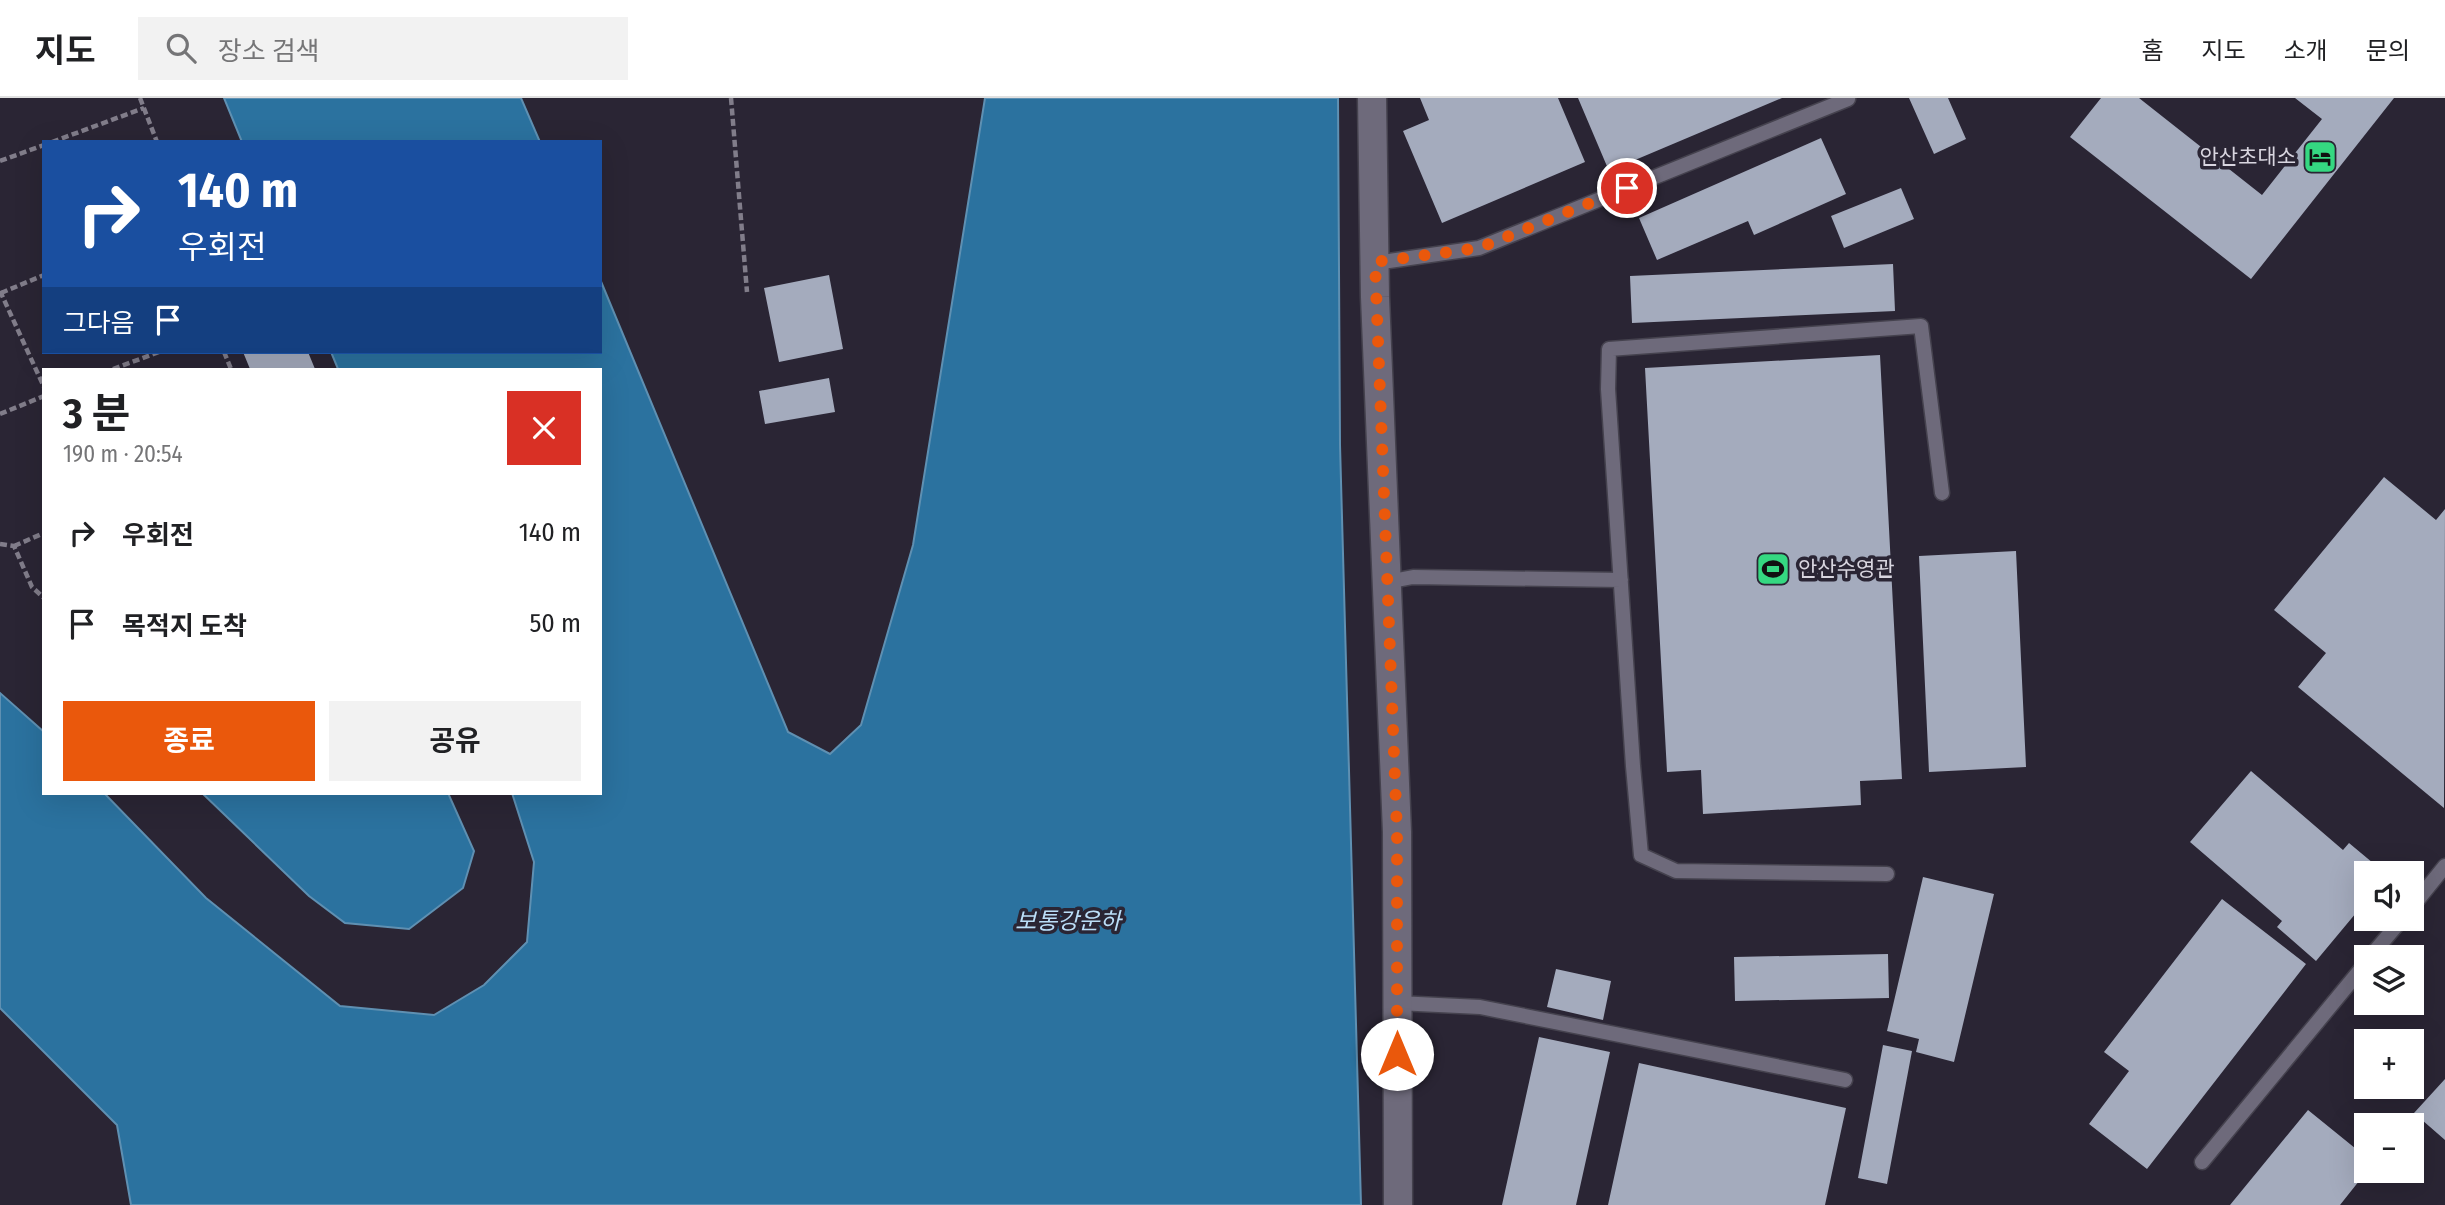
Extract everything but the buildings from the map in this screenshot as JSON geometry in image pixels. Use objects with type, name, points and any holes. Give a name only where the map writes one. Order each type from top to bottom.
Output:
[{"type":"street","points":[[1372,98],[1375,262],[1397,832],[1398,1205]]},
{"type":"lane","points":[[1375,262],[1479,248],[1848,99]]},
{"type":"lane","points":[[1887,874],[1676,870],[1641,855],[1608,389],[1609,349],[1921,326],[1942,493]]},
{"type":"lane","points":[[1387,582],[1413,577],[1621,580]]},
{"type":"lane","points":[[2424,892],[2445,866]]},
{"type":"lane","points":[[2380,945],[2392,931]]},
{"type":"lane","points":[[2202,1162],[2354,978]]},
{"type":"lane","points":[[1397,1003],[1480,1007],[1845,1080]]},
{"type":"path","points":[[140,98],[156,140]]},
{"type":"path","points":[[731,98],[747,292]]},
{"type":"path","points":[[57,140],[144,108]]},
{"type":"path","points":[[0,161],[42,146]]},
{"type":"path","points":[[42,276],[0,293],[42,383]]},
{"type":"path","points":[[116,368],[154,354]]},
{"type":"path","points":[[0,414],[42,397]]},
{"type":"path","points":[[0,544],[14,546],[42,534]]},
{"type":"path","points":[[14,546],[32,587],[42,596]]},
{"type":"water","points":[[224,98],[521,98],[539,140],[241,140]]},
{"type":"water","name":"보통강운하","points":[[985,98],[1338,98],[1340,445],[1361,1205],[131,1205],[117,1125],[0,1008],[0,693],[42,730],[42,795],[106,795],[206,898],[340,1006],[434,1015],[484,985],[527,942],[534,862],[513,795],[602,795],[602,368],[338,368],[332,354],[602,354],[602,284],[788,732],[830,754],[861,725],[913,545]]},
{"type":"water","points":[[204,795],[449,795],[474,851],[463,888],[409,929],[345,923],[309,896]]},
{"type":"place","name":"안산초대소","points":[[2320,157]]},
{"type":"place","name":"안산수영관","points":[[1773,569]]},
{"type":"route","points":[[1397,1054],[1397,832],[1375,262],[1407,260],[1479,248],[1627,188]]}]
